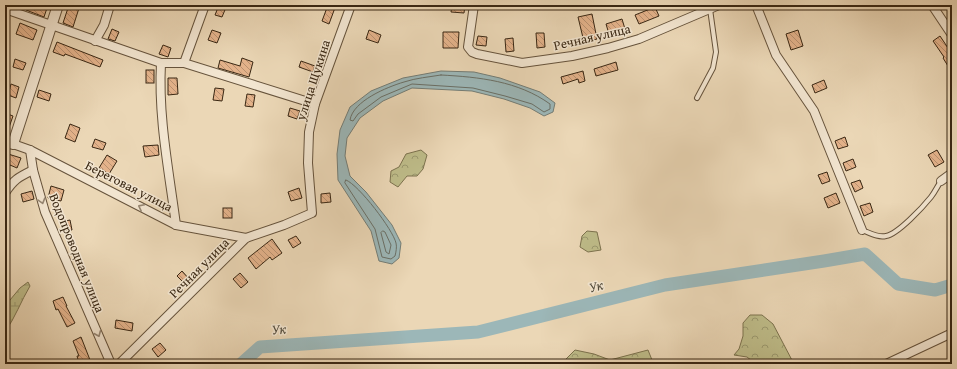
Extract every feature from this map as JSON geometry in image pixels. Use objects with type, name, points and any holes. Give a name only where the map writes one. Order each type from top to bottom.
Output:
[{"type":"street","points":[[9,143],[58,5]]},
{"type":"street","points":[[95,41],[104,25],[110,5]]},
{"type":"street","points":[[184,63],[205,5]]},
{"type":"street","name":"улица Щукина","points":[[312,212],[308,163],[309,132],[315,104],[351,5]]},
{"type":"street","name":"Речная улица","points":[[474,5],[468,47],[472,52],[522,63],[572,56],[639,39],[719,5]]},
{"type":"street","points":[[756,5],[776,55],[814,111],[862,230]]},
{"type":"street","points":[[932,5],[952,35]]},
{"type":"street","points":[[5,9],[160,63],[184,63],[315,104]]},
{"type":"street","points":[[160,63],[160,93],[176,225]]},
{"type":"street","name":"Береговая улица","points":[[9,143],[30,150],[176,225],[246,238]]},
{"type":"street","name":"Водопроводная улица","points":[[30,150],[33,170],[45,212],[111,364]]},
{"type":"street","points":[[5,193],[13,182],[20,176],[33,170]]},
{"type":"street","points":[[941,182],[952,173]]},
{"type":"street","name":"Речная улица","points":[[119,364],[246,238],[284,225],[312,212]]},
{"type":"street","points":[[886,364],[952,333]]},
{"type":"lane","points":[[697,98],[713,68],[716,52],[710,9]]},
{"type":"lane","points":[[862,230],[878,236],[893,234],[931,197],[941,182]]},
{"type":"green space","points":[[421,150],[427,155],[423,169],[417,176],[407,176],[398,187],[390,182],[391,171],[399,167],[406,154]]},
{"type":"green space","points":[[587,231],[597,232],[601,250],[588,252],[580,247],[582,236]]},
{"type":"green space","points":[[28,282],[30,286],[5,332],[5,306],[20,288]]},
{"type":"green space","points":[[750,315],[762,315],[773,324],[794,364],[756,364],[747,357],[734,355],[739,349],[743,336],[743,323]]},
{"type":"green space","points":[[575,350],[594,354],[610,360],[648,350],[652,360],[640,364],[561,364]]},
{"type":"water","points":[[441,71],[474,72],[500,78],[540,92],[555,103],[553,112],[544,116],[530,108],[504,99],[472,91],[412,88],[383,101],[360,118],[347,138],[345,156],[350,176],[366,192],[392,225],[401,243],[399,258],[392,264],[379,261],[371,231],[338,180],[337,154],[340,130],[350,107],[371,91],[403,78]]},
{"type":"building","points":[[28,5],[48,5],[44,17],[26,10]]},
{"type":"building","points":[[69,5],[80,5],[73,27],[63,23]]},
{"type":"building","points":[[219,5],[227,5],[222,17],[215,15]]},
{"type":"building","points":[[328,5],[336,5],[329,24],[322,21]]},
{"type":"building","points":[[452,5],[465,5],[464,13],[451,12]]},
{"type":"building","points":[[655,7],[659,16],[639,24],[635,15]]},
{"type":"building","points":[[592,14],[597,39],[584,42],[578,17]]},
{"type":"building","points":[[622,19],[625,29],[609,34],[606,24]]},
{"type":"building","points":[[20,23],[37,30],[33,40],[16,34]]},
{"type":"building","points":[[112,29],[119,32],[115,41],[108,39]]},
{"type":"building","points":[[212,30],[221,33],[217,43],[208,40]]},
{"type":"building","points":[[369,30],[381,35],[378,43],[366,39]]},
{"type":"building","points":[[798,30],[803,46],[791,50],[786,34]]},
{"type":"building","points":[[443,32],[459,32],[458,48],[443,48]]},
{"type":"building","points":[[536,33],[544,33],[545,47],[537,48]]},
{"type":"building","points":[[478,36],[487,37],[486,46],[476,45]]},
{"type":"building","points":[[940,36],[952,54],[952,63],[948,66],[943,58],[944,57],[933,41]]},
{"type":"building","points":[[513,38],[514,51],[506,52],[505,39]]},
{"type":"building","points":[[57,42],[103,60],[100,67],[65,54],[64,56],[53,52]]},
{"type":"building","points":[[163,45],[171,48],[168,57],[159,54]]},
{"type":"building","points":[[242,58],[253,62],[249,77],[218,68],[220,60],[240,66]]},
{"type":"building","points":[[15,59],[26,63],[23,70],[13,67]]},
{"type":"building","points":[[301,61],[315,66],[313,72],[299,67]]},
{"type":"building","points":[[616,62],[618,70],[596,76],[594,69]]},
{"type":"building","points":[[146,70],[154,70],[154,83],[146,83]]},
{"type":"building","points":[[583,71],[585,81],[579,83],[578,79],[563,84],[561,77]]},
{"type":"building","points":[[168,78],[177,78],[178,94],[168,95]]},
{"type":"building","points":[[824,80],[827,88],[815,93],[812,85]]},
{"type":"building","points":[[11,84],[19,87],[16,98],[8,95]]},
{"type":"building","points":[[215,88],[224,89],[222,101],[213,100]]},
{"type":"building","points":[[39,90],[51,94],[49,101],[37,97]]},
{"type":"building","points":[[247,94],[255,95],[253,107],[245,106]]},
{"type":"building","points":[[290,108],[300,111],[297,119],[288,116]]},
{"type":"building","points":[[5,113],[13,116],[6,136],[5,136]]},
{"type":"building","points":[[70,124],[80,128],[75,142],[65,138]]},
{"type":"building","points":[[845,137],[848,146],[838,149],[835,141]]},
{"type":"building","points":[[95,139],[106,143],[103,150],[92,147]]},
{"type":"building","points":[[158,145],[159,155],[145,157],[143,146]]},
{"type":"building","points":[[937,150],[944,162],[935,167],[928,155]]},
{"type":"building","points":[[5,153],[21,158],[17,168],[10,165],[6,178]]},
{"type":"building","points":[[107,155],[117,161],[109,174],[99,168]]},
{"type":"building","points":[[853,159],[856,167],[846,171],[843,163]]},
{"type":"building","points":[[827,172],[830,181],[822,184],[818,175]]},
{"type":"building","points":[[860,180],[863,188],[855,192],[851,183]]},
{"type":"building","points":[[51,186],[64,190],[61,201],[48,198]]},
{"type":"building","points":[[299,188],[302,198],[291,201],[288,192]]},
{"type":"building","points":[[32,191],[34,199],[23,202],[21,194]]},
{"type":"building","points":[[330,193],[331,202],[321,203],[321,194]]},
{"type":"building","points":[[836,193],[840,203],[828,208],[824,198]]},
{"type":"building","points":[[870,203],[873,212],[864,216],[860,206]]},
{"type":"building","points":[[223,208],[232,208],[232,218],[223,218]]},
{"type":"building","points":[[70,220],[72,230],[63,231],[61,222]]},
{"type":"building","points":[[296,236],[301,243],[293,248],[288,240]]},
{"type":"building","points":[[272,239],[282,253],[272,260],[270,257],[256,269],[248,258]]},
{"type":"building","points":[[182,271],[190,280],[186,285],[177,276]]},
{"type":"building","points":[[240,273],[248,282],[241,288],[233,279]]},
{"type":"building","points":[[63,297],[75,323],[67,327],[58,309],[56,310],[53,301]]},
{"type":"building","points":[[116,320],[133,323],[132,331],[115,328]]},
{"type":"building","points":[[81,337],[90,360],[79,363],[77,356],[79,356],[73,341]]},
{"type":"building","points":[[160,343],[166,350],[158,357],[152,349]]},
{"type":"waterway","name":"Ук","points":[[241,364],[260,347],[478,332],[665,285],[865,254],[898,284],[935,290],[952,285]]}]
